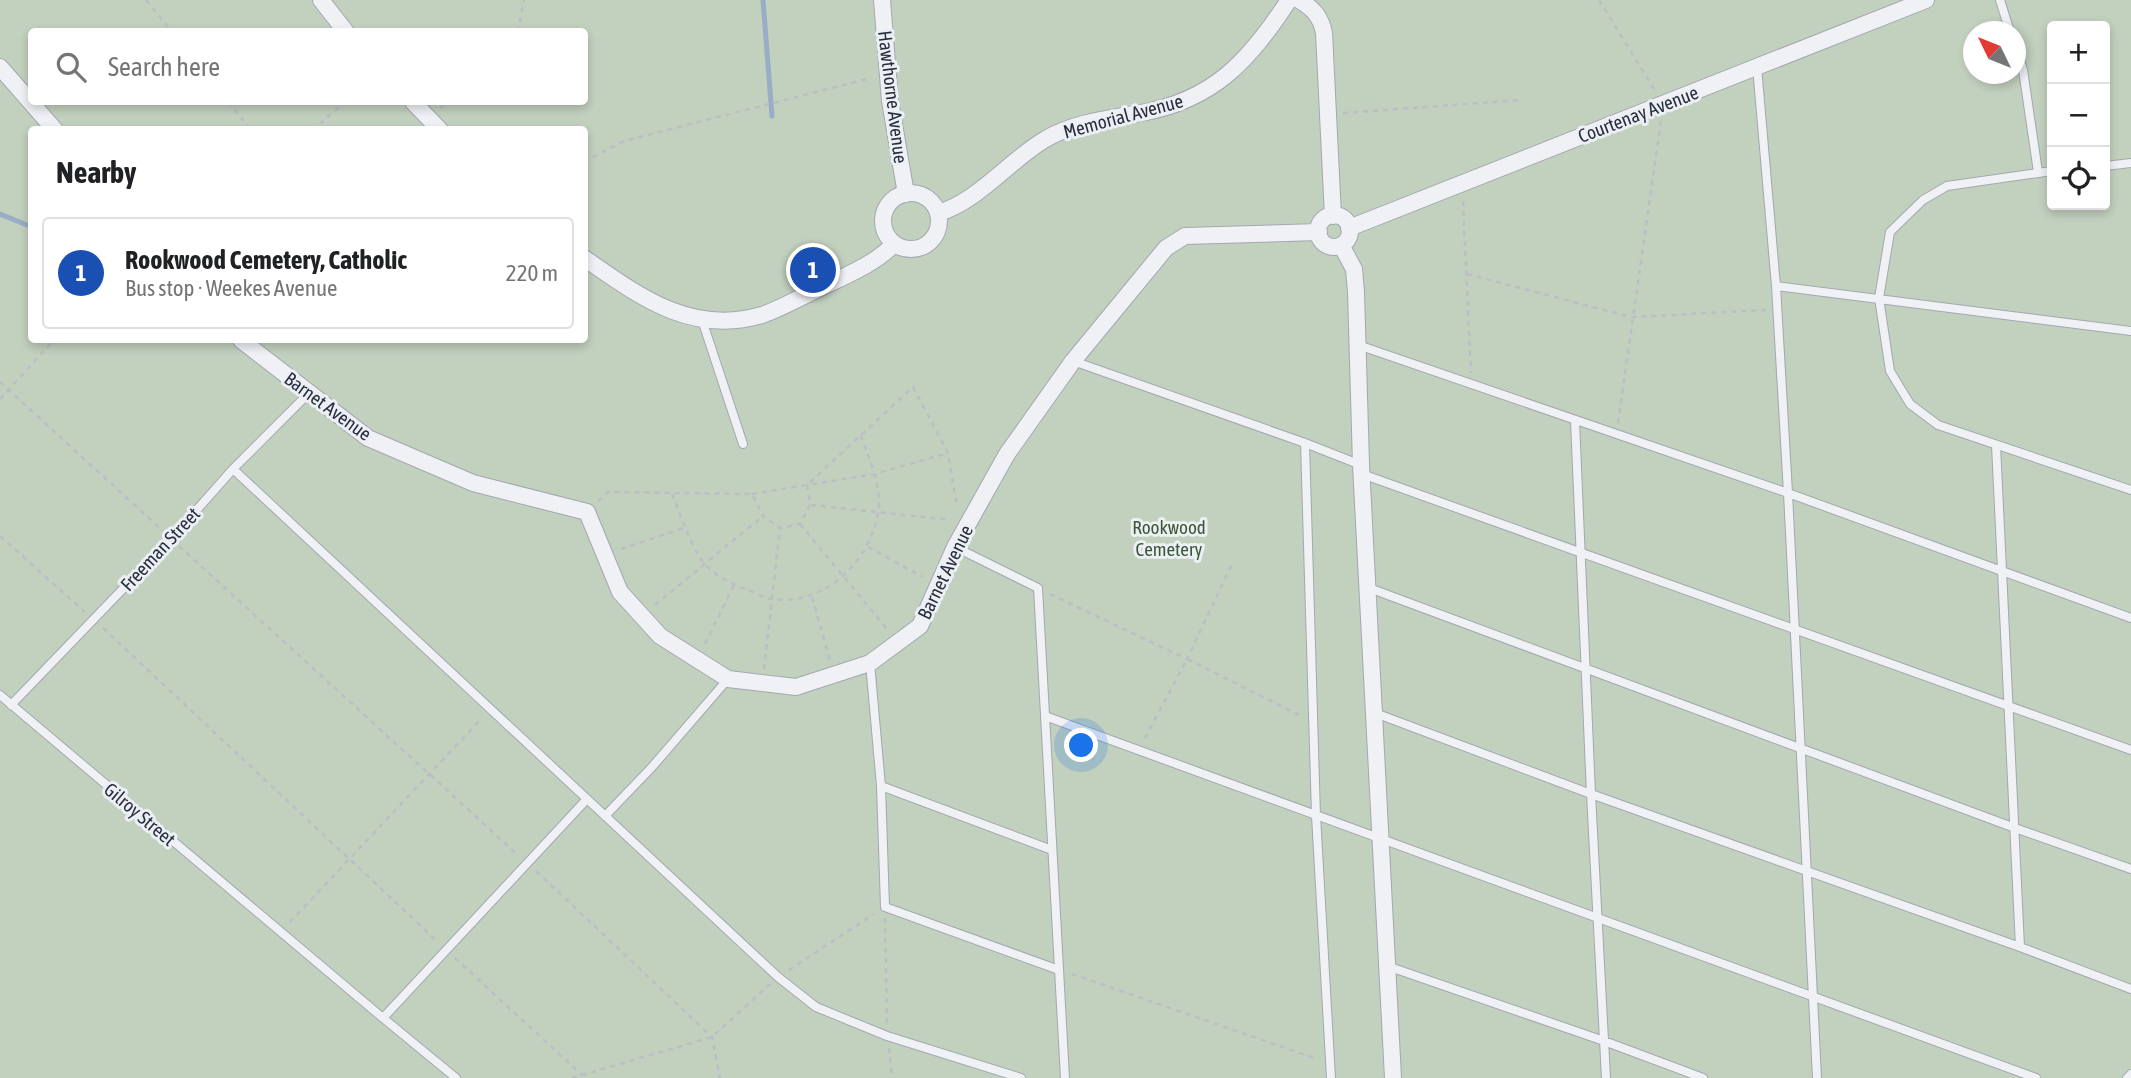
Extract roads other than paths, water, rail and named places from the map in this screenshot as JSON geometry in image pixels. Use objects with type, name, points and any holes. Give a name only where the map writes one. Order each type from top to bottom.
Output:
[{"type":"street","points":[[321,0],[343,28]]},
{"type":"street","name":"Hawthorne Avenue","points":[[882,0],[890,101],[906,194]]},
{"type":"street","name":"Memorial Avenue","points":[[938,213],[966,199],[1026,152],[1059,132],[1096,120],[1161,109],[1190,99],[1210,88],[1232,72],[1251,53],[1289,0]]},
{"type":"street","points":[[1299,0],[1310,7],[1322,24],[1334,216]]},
{"type":"street","name":"Courtenay Avenue","points":[[1349,228],[1926,0]]},
{"type":"street","points":[[0,68],[28,100]]},
{"type":"street","points":[[33,105],[51,126]]},
{"type":"street","points":[[416,105],[436,126]]},
{"type":"street","points":[[906,194],[926,197],[938,213],[937,234],[928,244],[914,249],[894,244],[884,226],[885,212],[893,200],[906,194]]},
{"type":"street","points":[[1334,216],[1345,220],[1349,228],[1348,239],[1341,245],[1332,247],[1320,238],[1319,232],[1323,221],[1334,216]]},
{"type":"street","name":"Barnet Avenue","points":[[245,343],[368,438],[472,482],[587,512],[620,592],[660,636],[728,679],[796,687],[870,663],[920,626],[955,547],[1007,453],[1073,361],[1166,248],[1185,236],[1319,232]]},
{"type":"street","points":[[588,261],[669,310],[702,320],[735,320],[771,311],[881,256],[894,244]]},
{"type":"street","points":[[1341,245],[1354,269],[1393,1078]]},
{"type":"lane","points":[[2000,0],[2007,21]]},
{"type":"lane","points":[[1757,67],[1776,286],[1817,1078]]},
{"type":"lane","points":[[2025,84],[2038,172]]},
{"type":"lane","points":[[2110,165],[2131,163]]},
{"type":"lane","points":[[2047,171],[1947,186],[1923,200],[1890,232],[1879,298],[1890,371],[1910,404],[1938,425],[2131,490]]},
{"type":"lane","points":[[1776,286],[2131,331]]},
{"type":"lane","points":[[702,320],[743,444]]},
{"type":"lane","points":[[1358,345],[1575,421],[1617,433],[2131,618]]},
{"type":"lane","points":[[1073,361],[1305,443],[1362,470],[1795,631],[2131,750]]},
{"type":"lane","name":"Freeman Street","points":[[11,705],[171,539],[233,469],[310,393]]},
{"type":"lane","points":[[1575,421],[1606,1078]]},
{"type":"lane","points":[[1305,443],[1316,816],[1331,1078]]},
{"type":"lane","points":[[1996,445],[2020,947]]},
{"type":"lane","points":[[233,469],[778,977],[816,1007],[887,1035],[1020,1078]]},
{"type":"lane","points":[[955,547],[1038,588],[1065,1078]]},
{"type":"lane","points":[[1369,588],[2131,869]]},
{"type":"lane","points":[[870,663],[881,786],[885,907],[1059,970]]},
{"type":"lane","points":[[604,816],[652,767],[728,679]]},
{"type":"lane","name":"Gilroy Street","points":[[0,695],[456,1078]]},
{"type":"lane","points":[[1375,713],[1807,873],[2020,947],[2131,989]]},
{"type":"lane","points":[[1045,716],[2036,1078]]},
{"type":"lane","points":[[881,786],[1052,850]]},
{"type":"lane","points":[[383,1018],[587,799]]},
{"type":"lane","points":[[1387,966],[1703,1078]]},
{"type":"lane","points":[[2127,1078],[2131,1074]]},
{"type":"waterway","points":[[763,0],[772,116]]},
{"type":"waterway","points":[[0,214],[28,225]]},
{"type":"place","name":"Rookwood Cemetery, Catholic","points":[[813,270]]},
{"type":"park label","name":"Rookwood Cemetery","points":[[1169,538]]}]
